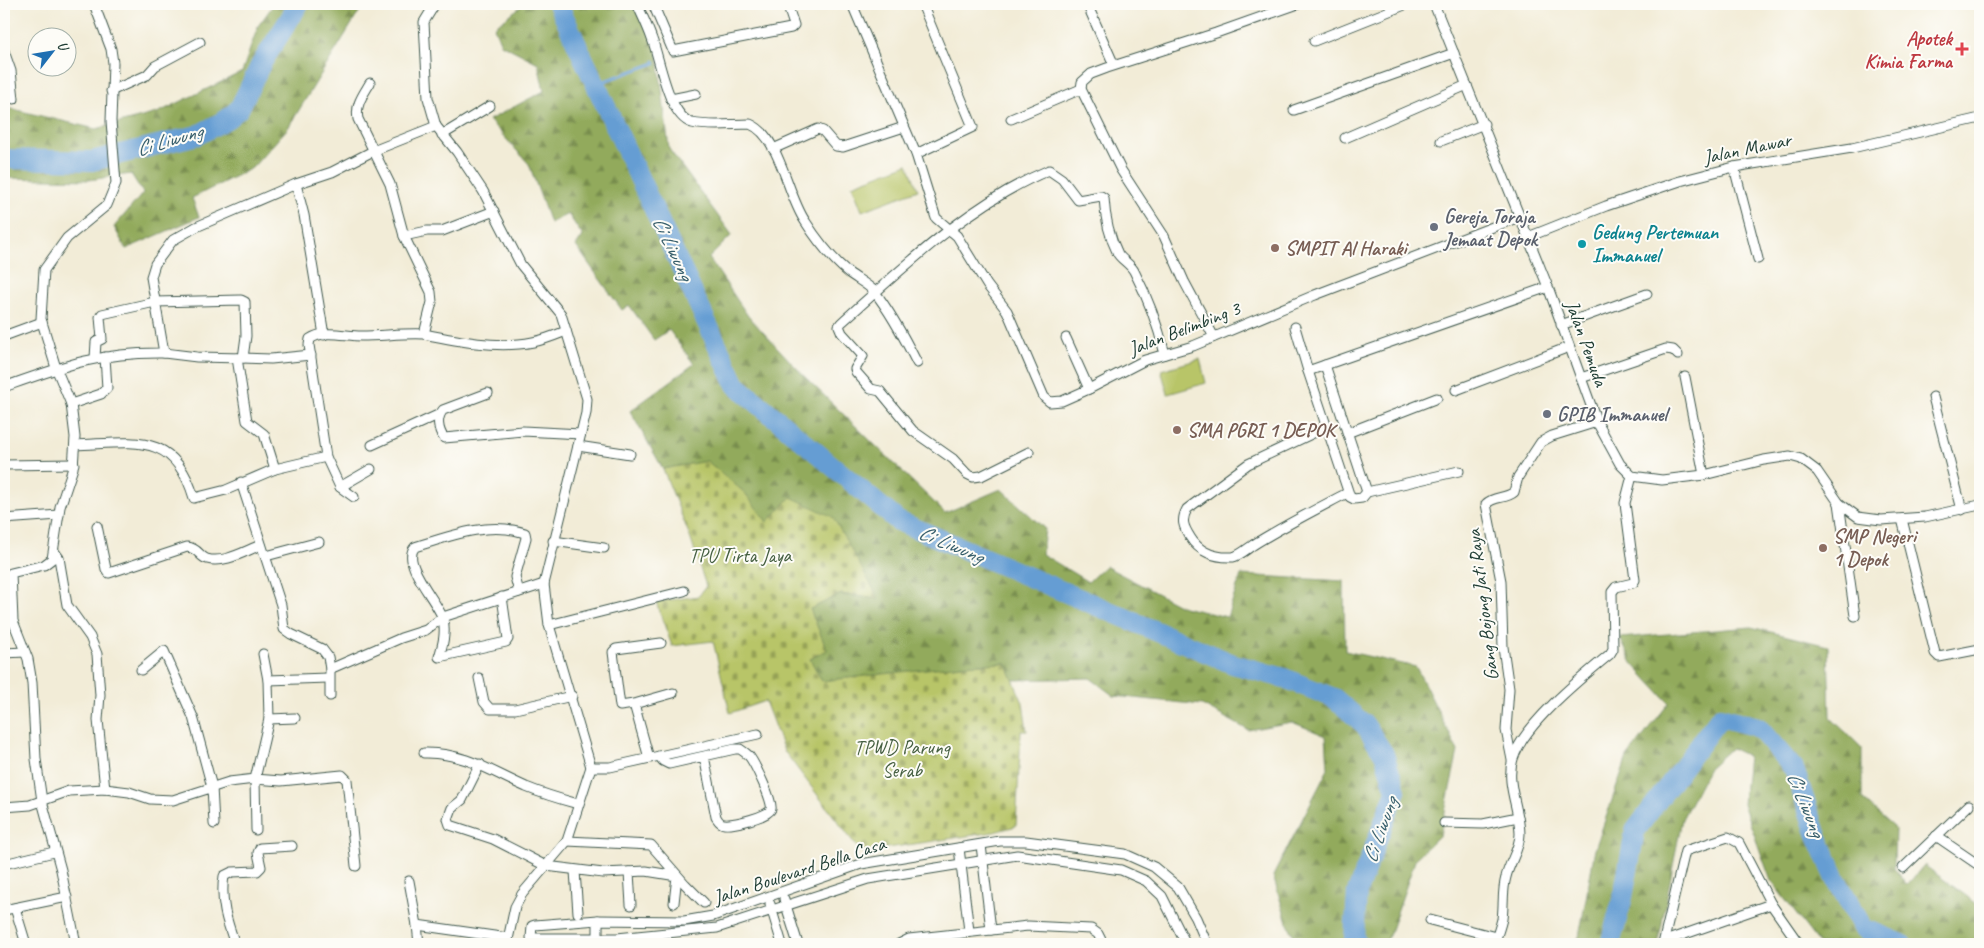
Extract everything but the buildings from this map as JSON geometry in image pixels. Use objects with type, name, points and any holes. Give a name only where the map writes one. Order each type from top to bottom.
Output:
[{"type":"street","points":[[76,944],[67,897],[42,801],[36,759],[32,683],[25,652],[13,621],[11,573],[49,562],[54,551],[59,514],[74,464],[75,445],[71,404],[56,368],[42,322],[41,307],[46,265],[67,238],[107,204],[116,183],[111,91],[113,63],[111,49],[94,4]]},
{"type":"street","points":[[417,924],[508,941],[515,907],[522,894],[567,841],[591,767],[572,696],[549,625],[544,584],[553,541],[581,434],[587,400],[566,331],[556,306],[521,265],[494,211],[457,152],[436,126],[428,98],[424,22],[435,4]]},
{"type":"street","points":[[637,4],[653,40],[657,61],[671,100],[680,114],[692,122],[750,124],[758,127],[774,149],[804,221],[834,260],[875,293],[916,363]]},
{"type":"street","points":[[653,4],[673,51],[791,28],[794,21],[787,4]]},
{"type":"street","points":[[852,4],[916,154],[936,218],[952,230]]},
{"type":"street","points":[[916,154],[973,127],[922,4]]},
{"type":"street","points":[[1087,4],[1114,65]]},
{"type":"street","points":[[1214,337],[1184,281],[1164,236],[1121,170],[1081,89],[1082,82],[1086,77],[1114,65],[1216,33],[1298,4]]},
{"type":"street","points":[[1314,41],[1407,4]]},
{"type":"street","name":"Jalan Pemuda","points":[[1434,4],[1484,124],[1548,287],[1597,422],[1620,464],[1632,476]]},
{"type":"street","points":[[111,91],[147,75],[155,66],[200,42]]},
{"type":"street","points":[[4,51],[11,71],[14,99]]},
{"type":"street","points":[[1294,110],[1454,52]]},
{"type":"street","points":[[370,83],[356,111],[361,128],[390,184],[404,236],[433,298],[424,334]]},
{"type":"street","points":[[1345,138],[1468,85]]},
{"type":"street","points":[[1010,119],[1081,89]]},
{"type":"street","points":[[671,100],[696,94]]},
{"type":"street","points":[[442,135],[490,106]]},
{"type":"street","name":"Jalan Mawar","points":[[1528,237],[1606,206],[1680,181],[1734,167],[1852,148],[1980,118]]},
{"type":"street","points":[[1441,141],[1484,124]]},
{"type":"street","points":[[164,353],[151,277],[152,270],[173,240],[196,227],[296,184],[332,172],[373,151],[436,126]]},
{"type":"street","points":[[774,149],[818,129],[823,131],[836,146],[842,147],[904,127]]},
{"type":"street","points":[[1734,167],[1758,259]]},
{"type":"street","points":[[1029,452],[987,474],[977,477],[970,476],[953,459],[913,431],[879,390],[871,389],[855,369],[863,356],[842,334],[839,326],[906,263],[1008,188],[1049,170],[1062,179],[1078,200],[1101,196],[1104,198],[1105,219],[1110,234],[1118,254],[1134,271],[1158,330],[1165,354]]},
{"type":"street","points":[[296,184],[306,224],[324,335]]},
{"type":"street","points":[[404,236],[427,231],[444,231],[494,211]]},
{"type":"street","name":"Jalan Belimbing 3","points":[[952,230],[1007,311],[1046,400],[1057,402],[1089,389],[1132,365],[1214,337],[1315,295],[1519,217]]},
{"type":"street","points":[[1308,371],[1548,287]]},
{"type":"street","points":[[1561,325],[1647,294]]},
{"type":"street","points":[[95,358],[96,341],[102,339],[100,317],[102,314],[155,302],[243,300],[246,304],[246,316],[240,358],[246,418],[248,422],[264,434],[275,469]]},
{"type":"street","points":[[4,336],[42,322]]},
{"type":"street","points":[[1295,327],[1347,493],[1354,499],[1362,498],[1367,492],[1459,471]]},
{"type":"street","points":[[354,497],[340,487],[326,457],[310,339],[315,336],[324,335],[362,336],[394,333],[424,334],[452,340],[512,344],[533,342],[566,331]]},
{"type":"street","points":[[1066,338],[1089,389]]},
{"type":"street","points":[[1456,390],[1569,347]]},
{"type":"street","points":[[1581,378],[1666,349],[1673,350],[1678,355]]},
{"type":"street","points":[[4,387],[56,368],[95,358],[136,352],[270,359],[311,355]]},
{"type":"street","points":[[71,404],[101,394],[107,388],[105,357]]},
{"type":"street","points":[[1325,365],[1367,492]]},
{"type":"street","points":[[1685,377],[1704,475]]},
{"type":"street","points":[[372,445],[440,414],[447,408],[488,393]]},
{"type":"street","points":[[1934,397],[1962,510]]},
{"type":"street","points":[[1347,433],[1437,398]]},
{"type":"street","points":[[440,414],[439,428],[442,435],[448,439],[523,431],[581,434]]},
{"type":"street","name":"Gang Bojong Jati Raya","points":[[1495,941],[1502,918],[1502,900],[1506,878],[1519,844],[1518,817],[1512,782],[1512,760],[1506,730],[1509,689],[1503,647],[1501,582],[1486,504],[1514,492],[1518,478],[1541,442],[1552,436],[1597,422]]},
{"type":"street","points":[[1326,428],[1248,464],[1229,476],[1188,509],[1183,516],[1183,524],[1191,539],[1203,551],[1235,557],[1287,524],[1347,493]]},
{"type":"street","points":[[75,445],[140,443],[166,451],[183,469],[194,498],[216,494],[275,469],[326,457]]},
{"type":"street","points":[[578,446],[630,454]]},
{"type":"street","points":[[1512,760],[1528,734],[1549,709],[1578,680],[1610,654],[1613,649],[1612,592],[1616,587],[1633,583],[1635,580],[1625,503],[1632,476],[1662,480],[1704,475],[1764,460],[1790,456],[1802,459],[1817,471],[1838,503],[1858,517],[1902,519],[1962,510],[1980,505]]},
{"type":"street","points":[[4,465],[74,464]]},
{"type":"street","points":[[340,487],[371,468]]},
{"type":"street","points":[[241,482],[281,605],[284,629],[322,649],[328,657],[330,696]]},
{"type":"street","points":[[1838,503],[1855,616]]},
{"type":"street","points":[[4,519],[59,514]]},
{"type":"street","points":[[1902,519],[1935,653],[1939,657],[1945,658],[1980,649]]},
{"type":"street","points":[[97,526],[106,569],[109,573],[187,547],[198,550],[206,559],[219,561],[261,545]]},
{"type":"street","points":[[502,597],[508,639],[506,642],[439,657],[445,634],[443,617],[420,581],[412,555],[415,547],[479,529],[508,528],[525,533],[526,538],[516,577],[519,592]]},
{"type":"street","points":[[553,541],[604,548]]},
{"type":"street","points":[[266,556],[319,542]]},
{"type":"street","points":[[54,551],[59,558],[67,605],[90,636],[97,654],[100,695],[98,720],[105,789]]},
{"type":"street","points":[[268,680],[329,673],[401,638],[426,630],[443,617],[544,584]]},
{"type":"street","points":[[549,625],[684,591]]},
{"type":"street","points":[[661,643],[616,649],[613,652],[620,706],[672,693]]},
{"type":"street","points":[[141,670],[164,651],[193,718],[212,787],[214,824]]},
{"type":"street","points":[[4,654],[25,652]]},
{"type":"street","points":[[256,830],[255,779],[269,719],[268,680],[263,654]]},
{"type":"street","points":[[479,678],[484,702],[490,709],[515,709],[572,696]]},
{"type":"street","points":[[634,704],[649,758]]},
{"type":"street","points":[[269,719],[295,718]]},
{"type":"street","points":[[591,767],[610,767],[758,734]]},
{"type":"street","points":[[659,756],[663,762],[669,764],[704,756],[735,749],[745,752],[754,764],[771,803],[766,816],[725,824],[720,822],[716,817],[704,756]]},
{"type":"street","points":[[424,752],[449,754],[480,764],[535,791],[578,804]]},
{"type":"street","points":[[480,764],[462,800],[451,810],[448,822],[450,825],[493,839],[546,866],[576,871],[646,871],[677,876]]},
{"type":"street","points":[[4,807],[30,805],[69,791],[105,789],[161,800],[185,797],[229,782],[255,779],[281,781],[345,777],[347,780],[356,866]]},
{"type":"street","points":[[1903,868],[1969,806]]},
{"type":"street","points":[[1444,823],[1483,824],[1518,817]]},
{"type":"street","points":[[1936,836],[1980,866]]},
{"type":"street","points":[[1664,943],[1685,851],[1722,837],[1732,837],[1739,843],[1771,904],[1799,944]]},
{"type":"street","points":[[567,841],[650,845],[704,903]]},
{"type":"street","name":"Jalan Boulevard Bella Casa","points":[[1186,944],[1162,896],[1146,881],[1121,870],[1017,855],[875,877],[716,928],[599,942],[531,938],[532,926],[534,925],[598,920],[684,921],[703,918],[861,864],[980,844],[1026,841],[1125,854],[1154,867],[1178,887],[1196,918],[1207,944]]},
{"type":"street","points":[[980,844],[991,930]]},
{"type":"street","points":[[235,944],[225,915],[223,901],[224,876],[232,872],[259,870],[261,868],[258,853],[260,848],[292,846]]},
{"type":"street","points":[[958,848],[969,931]]},
{"type":"street","points":[[4,864],[54,852]]},
{"type":"street","points":[[576,871],[578,913]]},
{"type":"street","points":[[629,872],[630,905]]},
{"type":"street","points":[[674,904],[677,876]]},
{"type":"street","points":[[409,881],[419,944]]},
{"type":"street","points":[[782,891],[798,944]]},
{"type":"street","points":[[767,896],[773,909],[782,944]]},
{"type":"street","points":[[4,910],[67,897]]},
{"type":"street","points":[[1664,943],[1771,904]]},
{"type":"street","points":[[15,908],[26,944]]},
{"type":"street","points":[[598,920],[599,942]]},
{"type":"street","points":[[1430,920],[1495,941]]},
{"type":"street","points":[[617,921],[617,941]]},
{"type":"street","points":[[899,944],[909,939],[1028,926],[1091,929],[1098,934],[1103,944]]},
{"type":"green space","points":[[274,4],[364,4],[288,128],[252,168],[192,198],[199,217],[126,249],[114,227],[143,193],[131,174],[89,180],[4,178],[4,108],[96,129],[157,113],[242,72],[258,26]]},
{"type":"green space","points":[[524,4],[636,4],[657,48],[669,149],[732,235],[709,258],[748,316],[805,377],[945,513],[1001,489],[1045,529],[1042,554],[1088,582],[1105,566],[1183,607],[1227,617],[1241,575],[1344,581],[1345,651],[1416,667],[1458,751],[1440,835],[1416,858],[1387,941],[1388,944],[1298,944],[1287,922],[1273,876],[1328,769],[1326,736],[1292,722],[1248,730],[1202,705],[1114,696],[1090,678],[1013,680],[1006,663],[962,665],[822,681],[810,659],[827,650],[810,609],[841,594],[879,599],[767,523],[745,493],[707,461],[663,469],[630,411],[694,364],[669,330],[654,340],[629,305],[622,310],[576,246],[583,236],[568,214],[550,223],[529,164],[489,120],[544,91],[538,63],[501,44],[494,27]]},
{"type":"green space","points":[[908,164],[918,190],[862,211],[852,185]]},
{"type":"green space","points":[[1200,359],[1206,383],[1168,394],[1161,370]]},
{"type":"green space","name":"TPWD Parung Serab","points":[[707,461],[745,493],[767,522],[791,497],[833,517],[879,599],[841,594],[810,609],[827,650],[810,659],[822,681],[962,665],[1006,663],[1023,703],[1027,731],[1021,731],[1016,826],[994,832],[861,852],[784,751],[765,701],[730,713],[713,641],[672,646],[656,602],[699,596],[706,586],[689,534],[663,469]]},
{"type":"green space","points":[[1751,627],[1828,646],[1830,717],[1862,748],[1862,799],[1895,828],[1894,868],[1907,885],[1924,865],[1980,906],[1980,944],[1819,944],[1771,881],[1743,804],[1748,756],[1731,748],[1709,768],[1682,819],[1658,944],[1573,944],[1579,937],[1595,849],[1627,757],[1669,703],[1632,663],[1620,638]]},
{"type":"waterway","name":"Ci Liwung","points":[[4,159],[92,161],[198,135],[227,119],[239,109],[261,64],[299,4]]},
{"type":"waterway","name":"Ci Liwung","points":[[558,4],[736,385],[898,521],[1233,664],[1284,678],[1334,698],[1365,725],[1384,754],[1396,791],[1357,892],[1354,939],[1358,944]]},
{"type":"waterway","points":[[596,84],[655,63],[654,61]]},
{"type":"waterway","name":"Ci Liwung","points":[[1610,944],[1623,897],[1635,831],[1720,717],[1758,727],[1794,769],[1816,833],[1836,879],[1863,928],[1902,944]]},
{"type":"place","name":"Apotek Kimia Farma","points":[[1962,49]]},
{"type":"place","name":"Gereja Toraja Jemaat Depok","points":[[1434,227]]},
{"type":"place","name":"Gedung Pertemuan Immanuel","points":[[1582,244]]},
{"type":"place","name":"SMPIT Al Haraki","points":[[1275,248]]},
{"type":"place","name":"GPIB Immanuel","points":[[1547,414]]},
{"type":"place","name":"SMA PGRI 1 DEPOK","points":[[1177,430]]},
{"type":"place","name":"SMP Negeri 1 Depok","points":[[1823,548]]},
{"type":"park label","name":"TPU Tirta Jaya","points":[[740,555]]}]
